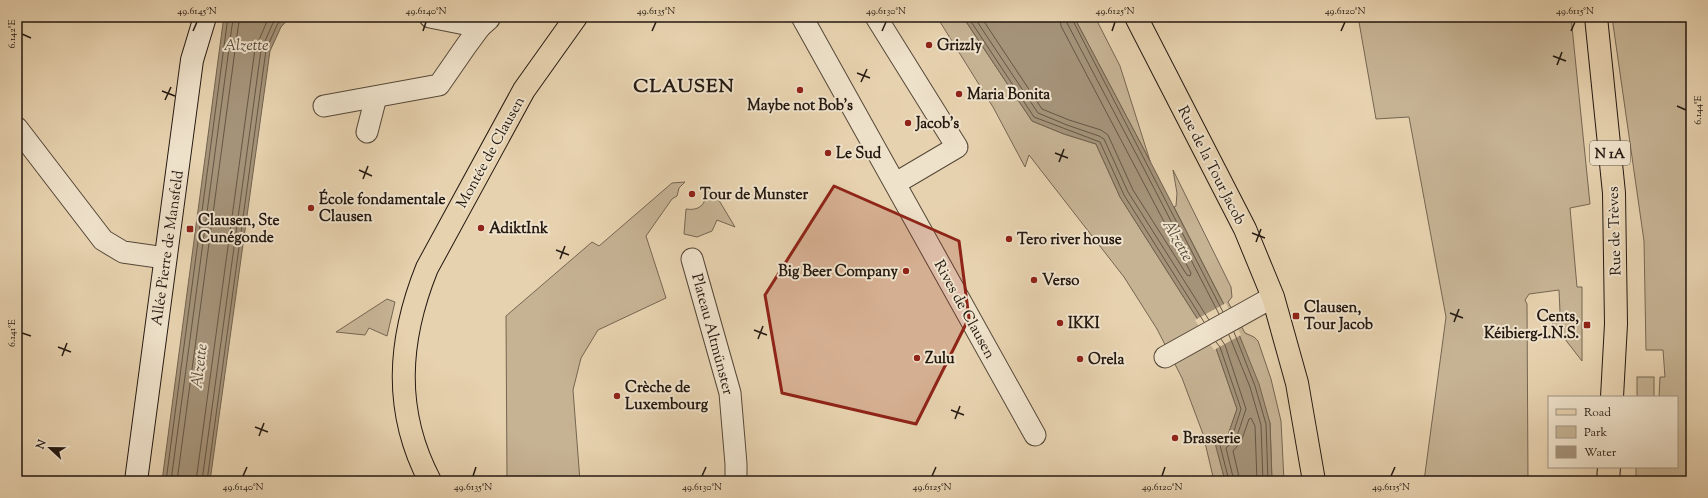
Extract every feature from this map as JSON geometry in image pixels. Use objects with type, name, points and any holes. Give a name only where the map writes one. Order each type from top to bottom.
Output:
[{"type":"main road","name":"Allée Pierre de Mansfeld","points":[[136,481],[192,60],[205,17]]},
{"type":"main road","name":"Montée de Clausen","points":[[430,481],[422,465],[410,432],[404,392],[404,359],[409,324],[418,290],[427,268],[524,90],[576,17]]},
{"type":"main road","name":"Rue de la Tour Jacob","points":[[1136,17],[1245,229],[1273,297],[1297,382],[1314,481]]},
{"type":"main road","name":"Rue de Trèves","points":[[1596,17],[1614,193],[1616,324],[1612,396]]},
{"type":"main road","points":[[1608,481],[1609,468]]},
{"type":"street","points":[[430,17],[486,22]]},
{"type":"street","name":"Rives de Clausen","points":[[802,17],[896,183],[1035,435]]},
{"type":"street","points":[[876,17],[957,147],[896,183]]},
{"type":"street","points":[[324,106],[439,85],[466,46],[486,22]]},
{"type":"street","points":[[367,132],[376,97]]},
{"type":"street","points":[[17,128],[103,240],[123,252],[165,258]]},
{"type":"street","name":"Plateau Altmünster","points":[[692,259],[730,393],[736,481]]},
{"type":"street","points":[[1165,357],[1273,297]]},
{"type":"highlighted area","points":[[834,186],[959,241],[969,318],[916,424],[782,393],[765,295]]},
{"type":"green space","points":[[937,17],[963,17],[1032,121],[1064,134],[1096,144],[1120,197],[1216,348],[1237,409],[1228,435],[1216,443],[1225,481],[1214,481],[1203,434],[1182,378],[1157,329],[1124,277],[1029,155],[1025,167],[993,107]]},
{"type":"green space","points":[[1074,17],[1095,17],[1120,66],[1150,161]]},
{"type":"green space","points":[[1357,17],[1571,17],[1590,204],[1570,208],[1577,287],[1582,287],[1582,361],[1550,320],[1560,312],[1559,290],[1529,294],[1525,300],[1527,304],[1528,481],[1424,481],[1446,317],[1409,117],[1376,119]]},
{"type":"green space","points":[[1612,17],[1691,17],[1691,481],[1636,481],[1636,468],[1678,468],[1678,396],[1659,396],[1660,377],[1665,377],[1663,350],[1646,350],[1644,241]]},
{"type":"green space","points":[[1173,170],[1231,287],[1232,297],[1228,302],[1245,333],[1254,337],[1258,341],[1271,379],[1281,421],[1284,481],[1272,481],[1270,423],[1238,332],[1174,207],[1176,206],[1177,193]]},
{"type":"green space","points":[[685,182],[679,188],[677,196],[672,199],[646,236],[666,298],[598,330],[581,358],[573,390],[580,481],[507,481],[506,316],[592,242],[599,246],[672,183]]},
{"type":"green space","points":[[706,192],[714,192],[735,227],[717,220],[712,231],[697,237],[684,234],[686,209],[695,209],[701,206],[705,200]]},
{"type":"green space","points":[[387,299],[395,302],[387,336],[369,328],[365,335],[336,332]]},
{"type":"green space","points":[[1637,377],[1654,377],[1654,396],[1637,396]]},
{"type":"water","name":"Alzette","points":[[226,17],[290,17],[281,27],[270,51],[210,481],[162,481],[223,23]]},
{"type":"water","name":"Alzette","points":[[963,17],[1074,17],[1238,332],[1259,384],[1270,423],[1272,481],[1225,481],[1215,443],[1228,435],[1237,409],[1216,348],[1120,197],[1096,144],[1064,134],[1032,121]]},
{"type":"pier","points":[[1226,303],[1241,335],[1214,350],[1195,320]]},
{"type":"place","name":"Grizzly","points":[[929,45]]},
{"type":"place","name":"Maybe not Bob's","points":[[800,90]]},
{"type":"place","name":"Maria Bonita","points":[[959,94]]},
{"type":"place","name":"Jacob's","points":[[908,123]]},
{"type":"place","name":"Le Sud","points":[[828,153]]},
{"type":"place","name":"Tour de Munster","points":[[692,194]]},
{"type":"place","name":"École fondamentale Clausen","points":[[311,208]]},
{"type":"place","name":"AdiktInk","points":[[481,228]]},
{"type":"place","name":"Clausen, Ste Cunégonde","points":[[190,229]]},
{"type":"place","name":"Tero river house","points":[[1009,239]]},
{"type":"place","name":"Big Beer Company","points":[[906,271]]},
{"type":"place","name":"Verso","points":[[1034,280]]},
{"type":"place","name":"Clausen, Tour Jacob","points":[[1296,316]]},
{"type":"place","name":"IKKI","points":[[1060,323]]},
{"type":"place","name":"Cents, Kéibierg-I.N.S.","points":[[1587,325]]},
{"type":"place","name":"Zulu","points":[[917,358]]},
{"type":"place","name":"Orela","points":[[1080,359]]},
{"type":"place","name":"Crèche de Luxembourg","points":[[617,396]]},
{"type":"place","name":"Brasserie","points":[[1175,438]]},
{"type":"district","name":"CLAUSEN","points":[[684,85]]}]
